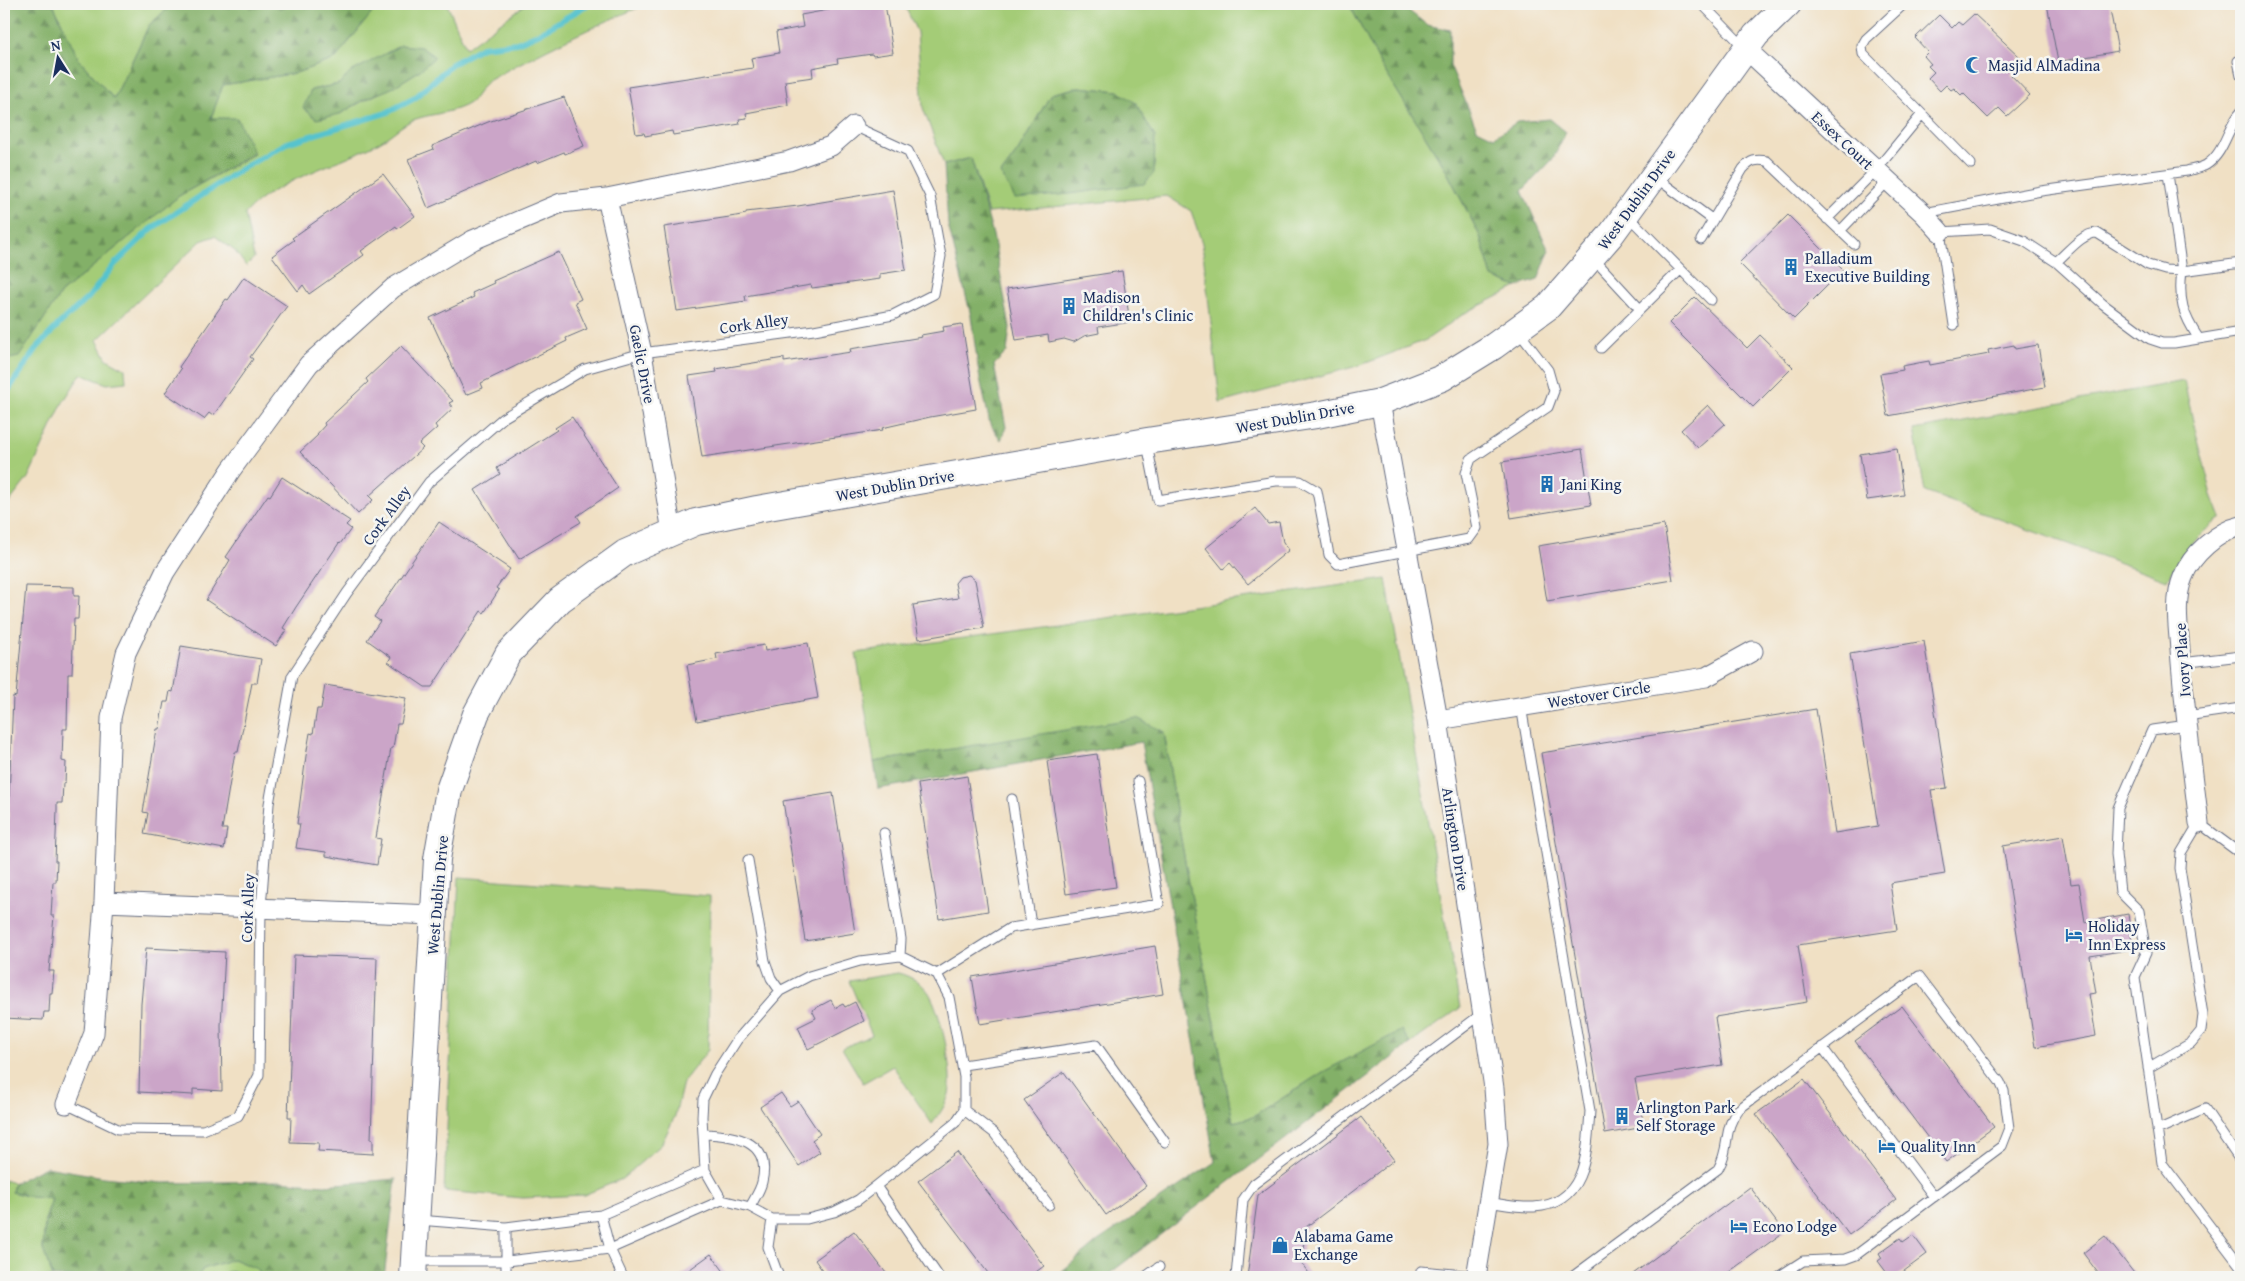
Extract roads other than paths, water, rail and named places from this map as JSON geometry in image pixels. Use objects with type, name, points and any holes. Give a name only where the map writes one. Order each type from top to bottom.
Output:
[{"type":"street","name":"West Dublin Drive","points":[[414,1269],[437,860],[449,790],[476,714],[508,654],[560,600],[625,553],[696,522],[758,509],[1147,441],[1317,415],[1380,402],[1442,378],[1494,346],[1548,307],[1593,258],[1756,35],[1788,4]]},
{"type":"street","name":"Essex Court","points":[[1746,49],[1923,213],[1940,232]]},
{"type":"street","points":[[66,1104],[94,1034],[104,902],[111,718],[126,653],[164,572],[231,470],[309,364],[393,288],[473,240],[561,203],[607,198],[789,161],[831,146],[854,126]]},
{"type":"street","name":"Gaelic Drive","points":[[607,198],[642,353],[672,532]]},
{"type":"street","name":"Arlington Drive","points":[[1380,402],[1409,552],[1438,720],[1494,1088],[1498,1144],[1476,1276]]},
{"type":"street","name":"Ivory Place","points":[[2199,823],[2186,720],[2178,598],[2183,576],[2196,557],[2212,540],[2241,526]]},
{"type":"street","name":"Westover Circle","points":[[1438,720],[1706,677],[1753,651]]},
{"type":"street","points":[[104,902],[434,915]]},
{"type":"lane","points":[[1702,4],[1746,49]]},
{"type":"lane","points":[[1889,4],[1896,11]]},
{"type":"lane","points":[[1904,4],[1866,39],[1862,46],[1863,54],[1971,164]]},
{"type":"lane","points":[[2238,61],[2241,75]]},
{"type":"lane","points":[[1923,213],[2041,192],[2187,171],[2206,165],[2219,151],[2241,112]]},
{"type":"lane","points":[[1840,230],[1882,176],[1922,114]]},
{"type":"lane","name":"Cork Alley","points":[[66,1104],[118,1128],[203,1130],[238,1116],[259,1075],[261,908],[269,804],[292,676],[347,593],[429,482],[503,418],[585,369],[642,353],[814,330],[893,315],[934,294],[941,256],[930,196],[908,151],[854,126]]},
{"type":"lane","points":[[1701,240],[1743,169],[1749,162],[1757,159],[1767,161],[1854,244]]},
{"type":"lane","points":[[2168,174],[2182,271],[2180,298],[2183,311],[2200,339]]},
{"type":"lane","points":[[1653,175],[1713,220]]},
{"type":"lane","points":[[1827,219],[1882,176]]},
{"type":"lane","points":[[1626,214],[1711,300]]},
{"type":"lane","points":[[1954,325],[1940,232],[1990,229],[2024,241],[2056,262],[2103,304],[2150,339],[2174,343],[2241,332]]},
{"type":"lane","points":[[2056,262],[2084,237],[2090,233],[2097,233],[2148,265],[2165,270],[2182,271],[2241,263]]},
{"type":"lane","points":[[1593,258],[1640,309]]},
{"type":"lane","points":[[1601,348],[1680,270]]},
{"type":"lane","points":[[1147,441],[1158,500],[1276,481],[1300,481],[1317,491],[1329,555],[1338,564],[1409,552],[1469,539],[1477,528],[1466,473],[1471,458],[1548,407],[1554,391],[1548,370],[1517,330]]},
{"type":"lane","points":[[2181,663],[2241,656]]},
{"type":"lane","points":[[1487,1202],[1533,1207],[1547,1205],[1561,1199],[1572,1191],[1587,1159],[1590,1111],[1521,706]]},
{"type":"lane","points":[[2241,708],[2186,720],[2152,730],[2118,808],[2116,854],[2120,892],[2138,911],[2146,952],[2136,977],[2162,1163],[2241,1266]]},
{"type":"lane","points":[[937,974],[1010,928],[1159,904],[1138,781]]},
{"type":"lane","points":[[1012,799],[1031,925]]},
{"type":"lane","points":[[2148,1068],[2190,1044],[2200,1031],[2203,1015],[2180,868],[2181,853],[2199,823],[2241,854]]},
{"type":"lane","points":[[884,833],[901,939],[900,956]]},
{"type":"lane","points":[[748,860],[765,961],[771,978],[780,991]]},
{"type":"lane","points":[[414,1269],[610,1249],[722,1200],[750,1207],[772,1219],[807,1219],[834,1212],[858,1200],[955,1123],[964,1110],[963,1066],[949,997],[937,974],[900,956],[860,961],[809,976],[780,991],[737,1040],[715,1074],[703,1099],[705,1170],[722,1200]]},
{"type":"lane","points":[[1572,1277],[1718,1169],[1726,1152],[1728,1126],[1739,1109],[1919,976],[1995,1074],[2004,1091],[2008,1114],[2009,1128],[2006,1138],[2002,1146],[1856,1255],[1845,1259],[1803,1260],[1778,1277]]},
{"type":"lane","points":[[1236,1277],[1243,1200],[1254,1184],[1483,1013]]},
{"type":"lane","points":[[963,1066],[1096,1046],[1165,1142]]},
{"type":"lane","points":[[1822,1047],[1934,1197]]},
{"type":"lane","points":[[2157,1130],[2205,1109],[2241,1162]]},
{"type":"lane","points":[[964,1110],[994,1133],[1049,1205]]},
{"type":"lane","points":[[703,1134],[722,1135],[745,1140],[760,1154],[763,1167],[762,1182],[750,1207]]},
{"type":"lane","points":[[417,1220],[506,1227],[601,1215],[705,1170]]},
{"type":"lane","points":[[876,1186],[939,1277]]},
{"type":"lane","points":[[601,1215],[610,1249],[622,1277]]},
{"type":"lane","points":[[772,1219],[768,1248],[778,1277]]},
{"type":"lane","points":[[506,1227],[506,1277]]},
{"type":"lane","points":[[1145,1277],[1159,1267]]},
{"type":"lane","points":[[1422,1271],[1476,1276]]},
{"type":"waterway","points":[[4,396],[37,348],[60,323],[88,298],[115,264],[151,229],[243,168],[287,143],[386,113],[415,98],[452,64],[482,47],[517,43],[540,33],[589,4]]},
{"type":"place","name":"Masjid AlMadina","points":[[1974,65]]},
{"type":"place","name":"Palladium Executive Building","points":[[1791,267]]},
{"type":"place","name":"Madison Children's Clinic","points":[[1069,306]]},
{"type":"place","name":"Jani King","points":[[1547,484]]},
{"type":"place","name":"Holiday Inn Express","points":[[2074,935]]},
{"type":"place","name":"Arlington Park Self Storage","points":[[1622,1116]]},
{"type":"place","name":"Quality Inn","points":[[1887,1146]]},
{"type":"place","name":"Econo Lodge","points":[[1739,1226]]},
{"type":"place","name":"Alabama Game Exchange","points":[[1280,1245]]}]
